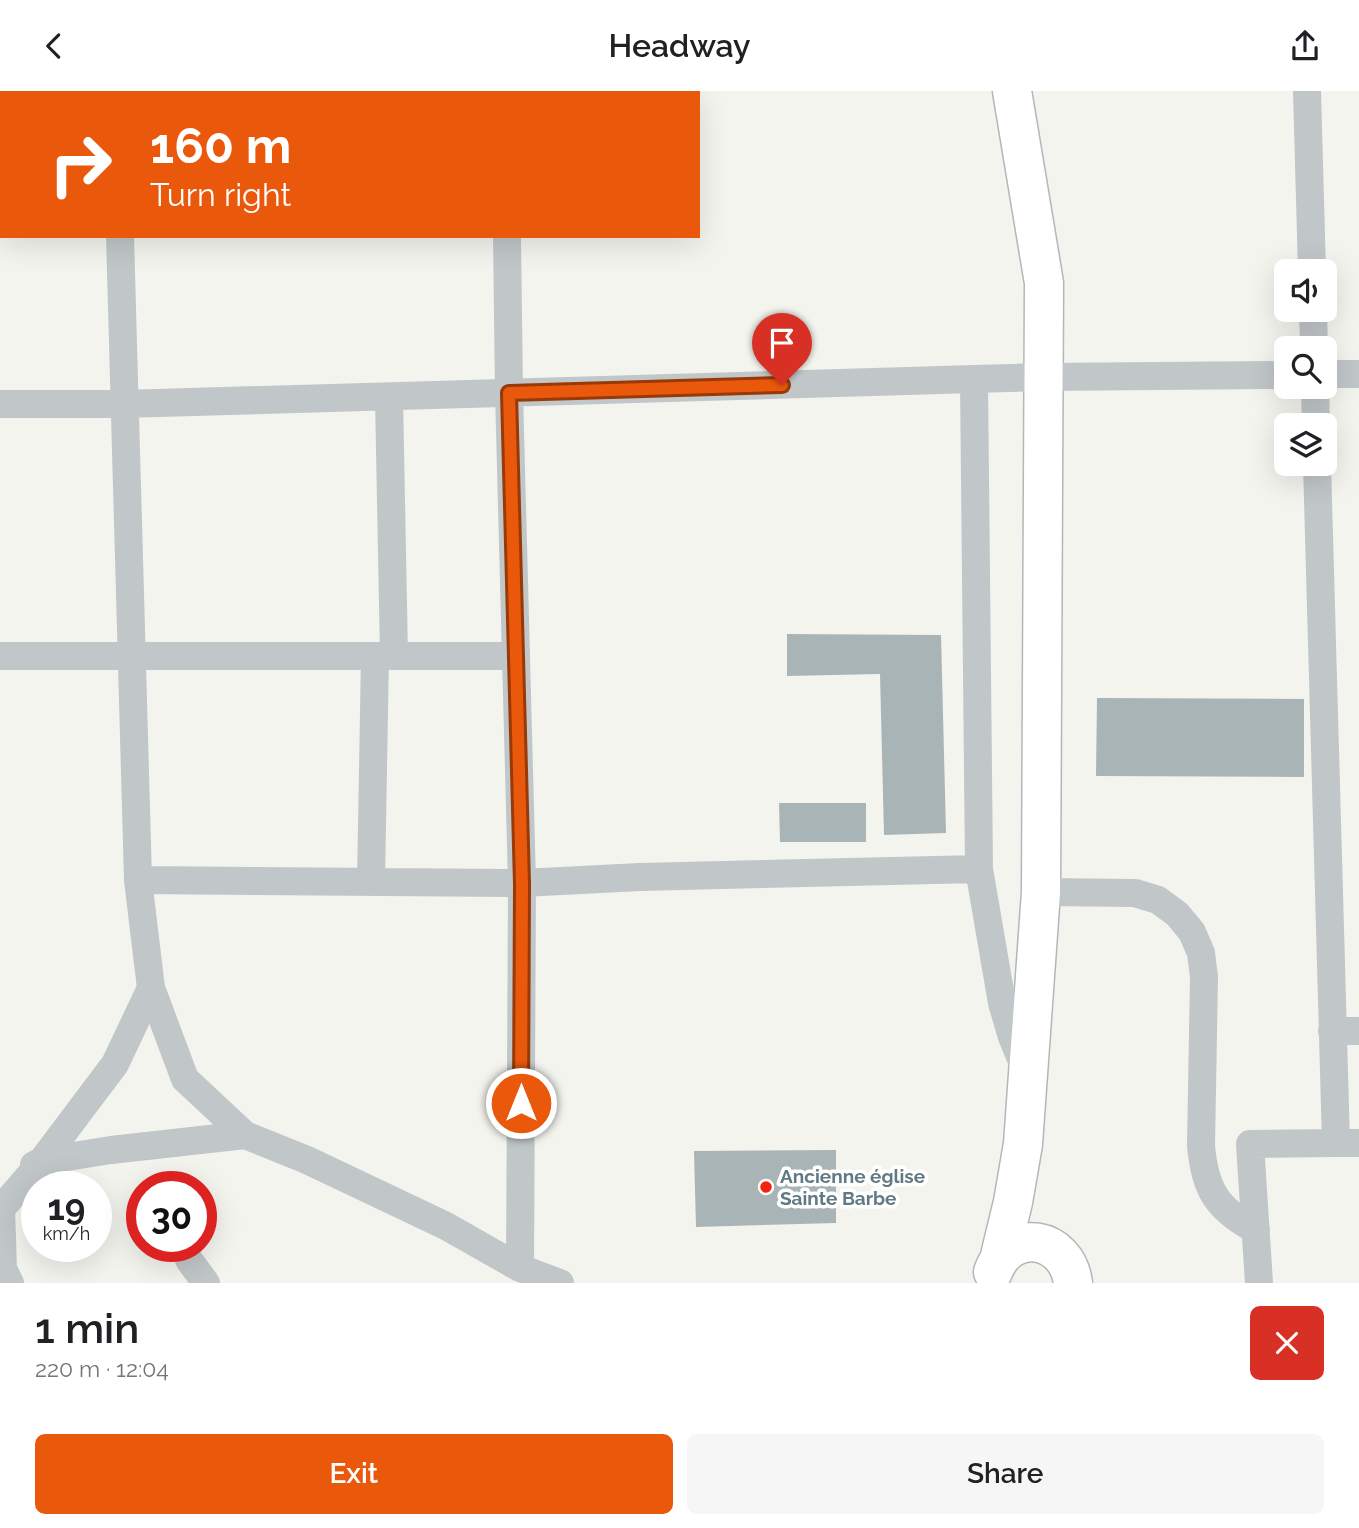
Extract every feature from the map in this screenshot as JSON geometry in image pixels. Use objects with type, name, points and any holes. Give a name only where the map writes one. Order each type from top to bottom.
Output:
[{"type":"main road","points":[[995,1271],[1013,1202],[1023,1144],[1041,893],[1044,283],[1012,91]]},
{"type":"main road","points":[[1023,1144],[1040,1209],[1073,1271]]},
{"type":"main road","points":[[995,1271],[1007,1250],[1033,1242],[1046,1244],[1073,1271]]},
{"type":"street","points":[[1307,91],[1312,259]]},
{"type":"street","points":[[120,238],[138,880],[151,988],[185,1079],[245,1135],[307,1160],[446,1226],[520,1268],[560,1283]]},
{"type":"street","points":[[507,238],[522,884],[520,1268]]},
{"type":"street","points":[[1337,374],[1359,374]]},
{"type":"street","points":[[0,404],[124,404],[1043,377],[1274,375]]},
{"type":"street","points":[[974,380],[979,869],[1002,1003],[1028,1076]]},
{"type":"street","points":[[371,882],[384,656],[389,397]]},
{"type":"street","points":[[1259,1283],[1250,1145],[1347,1143],[1346,1031],[1318,476]]},
{"type":"street","points":[[0,656],[516,656]]},
{"type":"street","points":[[138,880],[522,884],[640,877],[979,869]]},
{"type":"street","points":[[1041,893],[1135,893],[1158,900],[1177,913],[1192,932],[1201,953],[1204,977],[1201,1146],[1203,1167],[1210,1187],[1222,1205],[1237,1220],[1256,1230]]},
{"type":"street","points":[[10,1283],[3,1269],[1,1209],[42,1161],[115,1064],[151,988]]},
{"type":"street","points":[[0,1181],[42,1161],[111,1150],[245,1135]]},
{"type":"street","points":[[190,1262],[206,1283]]},
{"type":"building","points":[[787,634],[941,635],[946,833],[884,835],[880,674],[787,676]]},
{"type":"building","points":[[1097,698],[1304,699],[1304,777],[1096,776]]},
{"type":"building","points":[[779,803],[866,803],[866,842],[780,842]]},
{"type":"building","name":"Ancienne église Sainte Barbe","points":[[836,1150],[836,1223],[696,1227],[694,1151]]},
{"type":"place","name":"Ancienne église Sainte Barbe","points":[[766,1187]]},
{"type":"route","points":[[521,1103],[522,884],[509,393],[782,385]]}]
